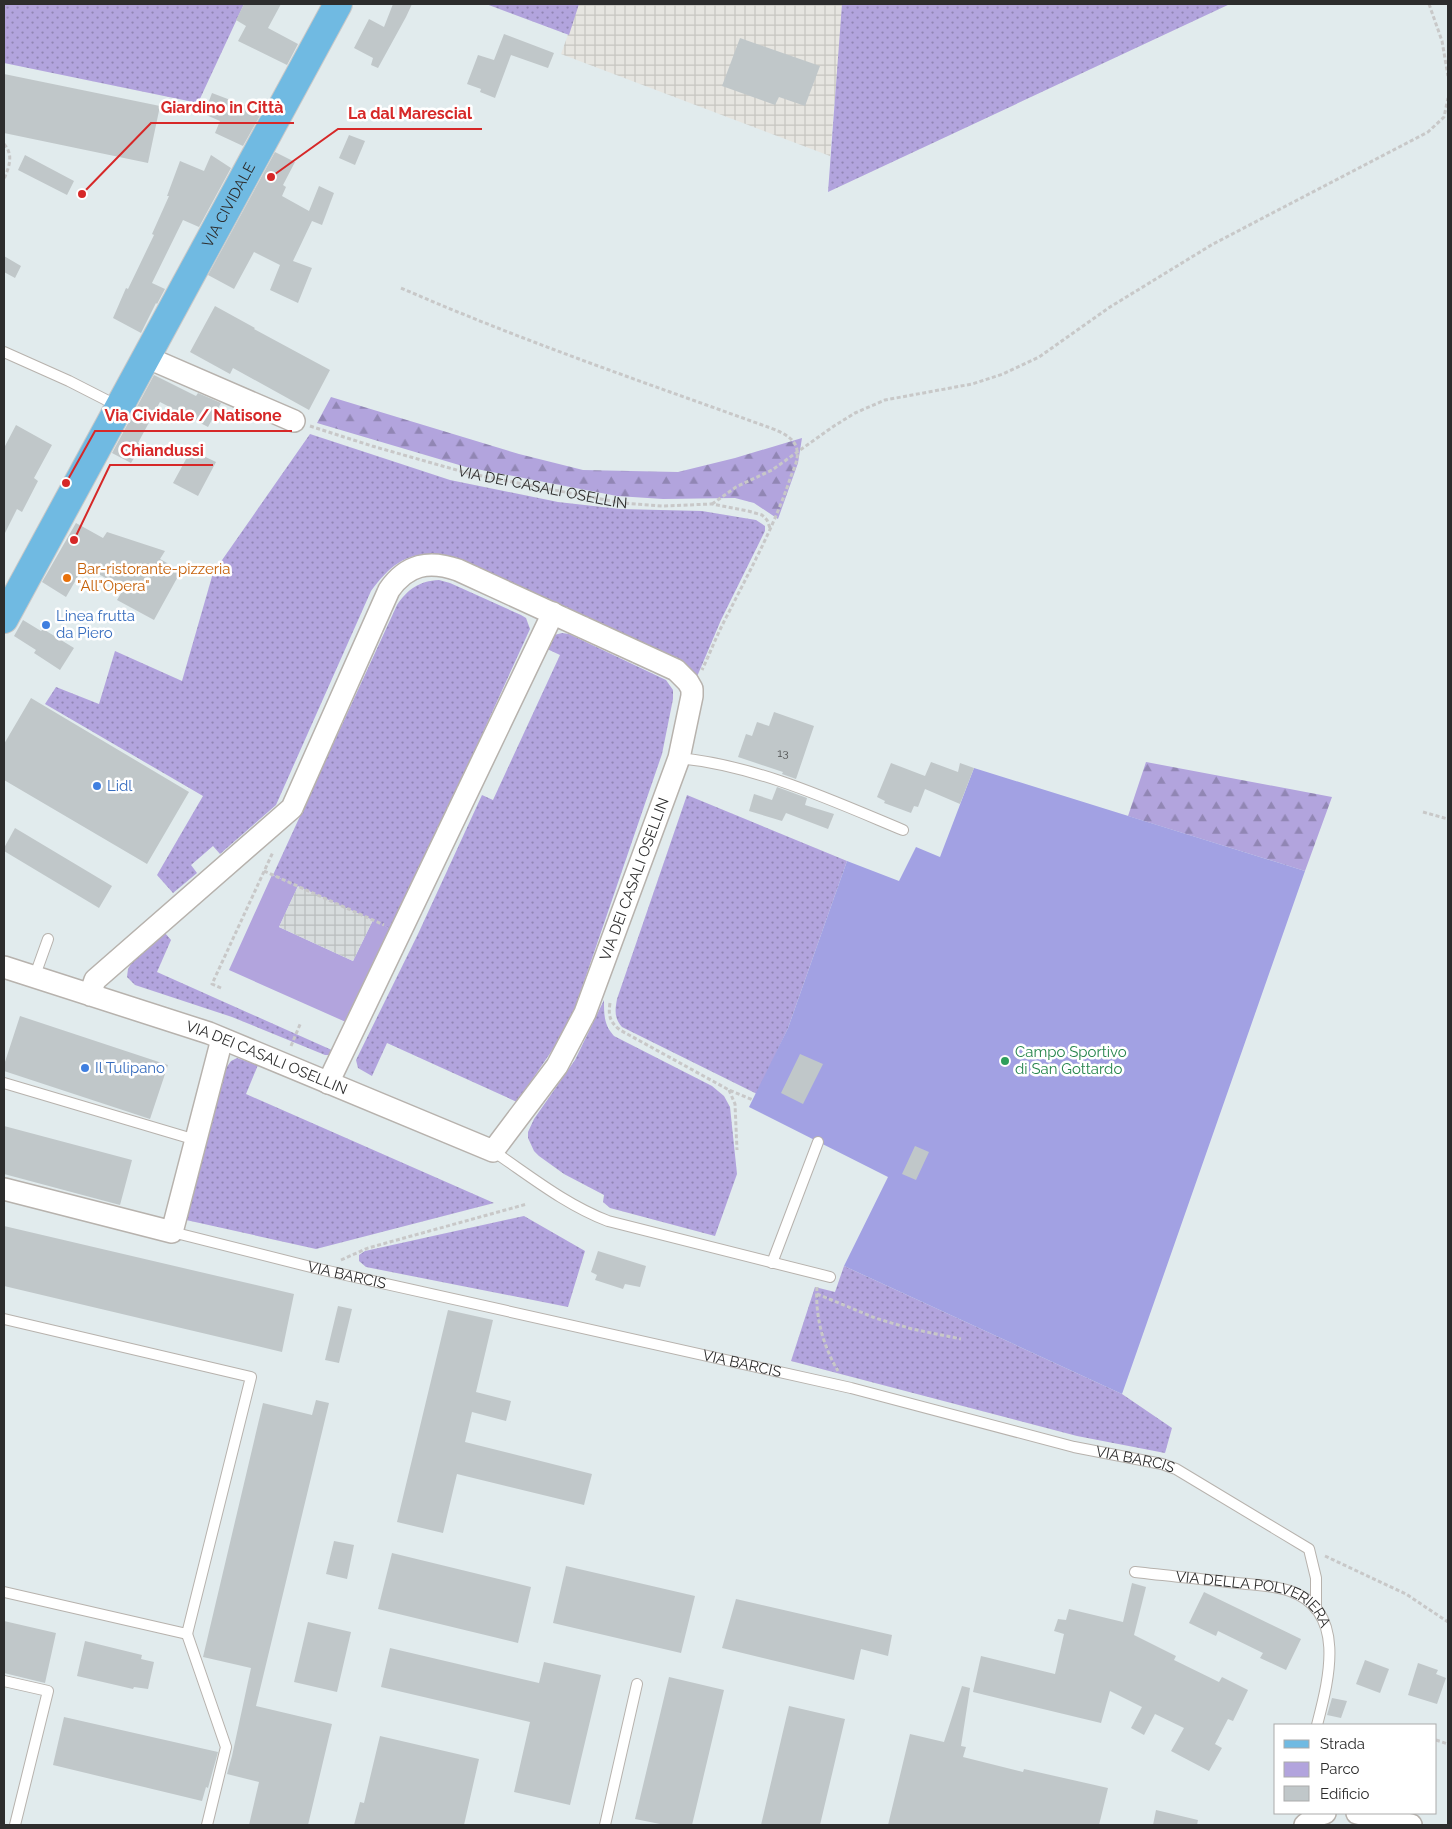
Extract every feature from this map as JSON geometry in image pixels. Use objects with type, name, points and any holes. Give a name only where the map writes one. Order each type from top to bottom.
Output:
[{"type":"main road","name":"VIA CIVIDALE","points":[[4,619],[338,4]]},
{"type":"street","points":[[146,357],[294,421]]},
{"type":"street","points":[[90,994],[95,980],[292,808],[389,590],[397,579],[416,567],[424,565],[447,567],[553,613],[676,670],[690,685],[691,704]]},
{"type":"street","points":[[328,1083],[553,613]]},
{"type":"street","name":"VIA DEI CASALI OSELLIN","points":[[4,967],[195,1028],[493,1151],[556,1066],[585,1013],[679,758],[691,704]]},
{"type":"street","points":[[172,1232],[222,1039]]},
{"type":"street","name":"VIA BARCIS","points":[[4,1189],[172,1232]]},
{"type":"street","points":[[1362,1814],[1411,1825]]},
{"type":"lane","points":[[4,352],[69,381],[119,407]]},
{"type":"lane","points":[[679,758],[715,762],[764,775],[903,830]]},
{"type":"lane","points":[[34,978],[48,939]]},
{"type":"lane","points":[[4,1082],[196,1140]]},
{"type":"lane","points":[[772,1263],[818,1142]]},
{"type":"lane","points":[[493,1151],[560,1197],[595,1216],[620,1225],[830,1277]]},
{"type":"lane","name":"VIA BARCIS","points":[[172,1232],[319,1269],[852,1388],[1074,1447],[1149,1461],[1176,1469],[1309,1549]]},
{"type":"lane","points":[[4,1319],[251,1377],[186,1634],[226,1747],[207,1825]]},
{"type":"lane","points":[[1309,1549],[1316,1578],[1316,1609]]},
{"type":"lane","name":"VIA DELLA POLVERIERA","points":[[1135,1572],[1278,1587],[1300,1596],[1316,1609],[1323,1620],[1330,1644],[1330,1658],[1317,1724]]},
{"type":"lane","points":[[4,1592],[186,1634]]},
{"type":"lane","points":[[4,1681],[48,1691],[15,1825]]},
{"type":"lane","points":[[605,1825],[637,1684]]},
{"type":"path","points":[[1429,4],[1442,41],[1448,76]]},
{"type":"path","points":[[712,504],[736,487],[772,470],[797,451],[855,413],[885,400],[972,384],[1003,374],[1039,357],[1110,307],[1214,244],[1428,132],[1444,117],[1448,98]]},
{"type":"path","points":[[4,144],[9,149],[10,164],[4,179]]},
{"type":"path","points":[[401,288],[528,340],[765,426],[788,437],[794,443],[797,451],[796,461],[788,486],[770,531],[718,634],[698,679],[691,704]]},
{"type":"path","name":"VIA DEI CASALI OSELLIN","points":[[333,434],[467,473],[620,503],[662,506],[712,504],[748,510],[768,520],[770,531]]},
{"type":"path","points":[[1423,812],[1448,819]]},
{"type":"path","points":[[221,988],[212,984],[275,847]]},
{"type":"path","points":[[264,871],[401,933]]},
{"type":"path","points":[[611,997],[609,1012],[611,1023],[620,1030],[729,1090],[753,1100]]},
{"type":"path","points":[[290,1049],[301,1022]]},
{"type":"path","points":[[729,1090],[735,1104],[737,1150]]},
{"type":"path","points":[[319,1269],[368,1248],[527,1204]]},
{"type":"path","points":[[816,1274],[817,1312],[826,1348],[840,1374],[852,1388]]},
{"type":"path","points":[[817,1294],[875,1318],[912,1329],[961,1338]]},
{"type":"path","points":[[1309,1549],[1406,1594],[1448,1622]]},
{"type":"shaded area","points":[[579,4],[843,4],[830,156],[561,54]]},
{"type":"shaded area","name":"Campo Sportivo di San Gottardo","points":[[974,768],[1305,871],[1122,1394],[844,1266],[888,1177],[749,1107],[788,1028],[847,861],[899,881],[916,847],[940,857]]},
{"type":"shaded area","points":[[298,886],[373,920],[353,961],[279,927]]},
{"type":"green space","points":[[4,4],[244,4],[198,103],[4,63]]},
{"type":"green space","points":[[486,4],[579,4],[569,35]]},
{"type":"green space","points":[[842,4],[1230,4],[828,192]]},
{"type":"green space","points":[[331,397],[519,454],[583,470],[678,472],[735,458],[802,438],[798,463],[778,519],[754,503],[735,498],[663,499],[617,496],[466,467],[317,423]]},
{"type":"green space","points":[[310,434],[450,480],[558,502],[620,509],[702,511],[756,520],[765,526],[765,531],[721,620],[696,679],[685,664],[675,657],[462,560],[433,554],[410,557],[400,562],[390,569],[371,591],[276,805],[220,854],[213,846],[191,865],[197,873],[173,893],[157,875],[203,796],[45,704],[56,687],[99,704],[115,651],[182,681],[213,573]]},
{"type":"green space","points":[[439,580],[450,583],[521,615],[526,618],[530,629],[393,930],[273,875],[397,605],[405,594],[420,584]]},
{"type":"green space","points":[[569,634],[666,680],[673,690],[673,699],[662,754],[574,1011],[553,1049],[517,1102],[387,1043],[372,1076],[358,1068],[356,1060],[418,934],[482,795],[493,800],[560,655],[545,648],[554,635]]},
{"type":"green space","points":[[1146,762],[1332,797],[1305,871],[1128,816]]},
{"type":"green space","points":[[687,795],[847,861],[788,1028],[757,1094],[622,1027],[616,1017],[617,999]]},
{"type":"green space","points":[[272,875],[298,886],[279,927],[353,961],[373,920],[393,930],[348,1023],[229,970]]},
{"type":"green space","points":[[165,933],[171,940],[157,972],[334,1051],[331,1055],[325,1055],[232,1017],[135,985],[127,977],[128,969],[132,962]]},
{"type":"green space","points":[[604,1000],[605,1020],[614,1036],[712,1086],[724,1096],[730,1107],[737,1174],[715,1236],[610,1208],[603,1202],[604,1195],[564,1174],[534,1151],[528,1138],[528,1132],[534,1119],[575,1060]]},
{"type":"green space","points":[[237,1058],[258,1065],[246,1094],[494,1203],[316,1249],[186,1220],[226,1068],[231,1061]]},
{"type":"green space","points":[[524,1216],[585,1251],[568,1307],[366,1267],[359,1261],[359,1255],[365,1251]]},
{"type":"green space","points":[[844,1266],[1122,1394],[1172,1428],[1165,1453],[1077,1436],[791,1361],[815,1287],[835,1292]]},
{"type":"building","points":[[244,4],[281,4],[268,28],[298,44],[287,65],[238,41],[246,26],[236,20]]},
{"type":"building","points":[[393,4],[412,4],[378,68],[371,65],[373,58],[354,48],[369,19],[384,27]]},
{"type":"building","points":[[504,34],[554,53],[548,68],[511,55],[495,98],[480,92],[481,89],[467,84],[478,55],[494,60]]},
{"type":"building","points":[[740,38],[820,66],[805,106],[779,97],[775,105],[722,86]]},
{"type":"building","points":[[4,74],[160,106],[148,163],[4,133]]},
{"type":"building","points":[[212,93],[262,112],[243,146],[215,133],[220,121],[204,114]]},
{"type":"building","points":[[349,135],[365,141],[355,165],[339,158]]},
{"type":"building","points":[[275,152],[295,162],[283,185],[286,187],[282,196],[309,211],[319,186],[334,193],[322,225],[312,221],[293,261],[312,268],[298,303],[270,290],[280,265],[254,252],[234,289],[208,275]]},
{"type":"building","points":[[25,155],[74,181],[67,195],[18,170]]},
{"type":"building","points":[[211,155],[231,168],[199,227],[183,220],[152,283],[165,289],[141,333],[113,318],[126,288],[128,289],[154,235],[152,234],[169,196],[167,196],[180,161],[204,171]]},
{"type":"building","points":[[4,256],[21,266],[15,278],[4,272]]},
{"type":"building","points":[[215,306],[330,370],[309,410],[233,368],[230,374],[190,352]]},
{"type":"building","points":[[154,375],[196,396],[198,393],[221,403],[208,427],[160,402],[138,443],[142,445],[131,463],[112,453]]},
{"type":"building","points":[[16,425],[52,445],[34,478],[38,481],[22,512],[17,509],[4,535],[4,448]]},
{"type":"building","points":[[191,450],[216,462],[198,496],[173,483]]},
{"type":"building","points":[[76,523],[103,538],[107,532],[165,551],[160,559],[181,571],[154,620],[117,600],[124,588],[84,566],[66,597],[42,582]]},
{"type":"building","points":[[23,620],[41,631],[43,629],[74,648],[60,670],[34,653],[36,650],[14,636]]},
{"type":"building","name":"Lidl","points":[[31,698],[189,792],[147,864],[4,780],[4,744]]},
{"type":"building","points":[[774,712],[814,726],[796,779],[782,774],[783,772],[738,757],[746,734],[752,736],[757,722],[769,726]]},
{"type":"building","points":[[931,762],[958,772],[960,763],[974,768],[960,804],[925,789],[918,807],[914,806],[911,813],[884,803],[885,801],[877,797],[891,763],[925,776]]},
{"type":"building","points":[[777,787],[807,798],[805,805],[834,814],[828,829],[786,813],[782,821],[749,811],[754,794],[772,800]]},
{"type":"building","points":[[15,828],[112,886],[99,908],[4,851]]},
{"type":"building","name":"Il Tulipano","points":[[20,1016],[168,1065],[150,1119],[4,1071],[4,1065]]},
{"type":"building","points":[[800,1054],[823,1064],[803,1104],[781,1093]]},
{"type":"building","points":[[4,1126],[132,1160],[120,1205],[4,1174]]},
{"type":"building","points":[[915,1146],[929,1152],[916,1180],[902,1174]]},
{"type":"building","points":[[4,1226],[294,1294],[282,1352],[4,1286]]},
{"type":"building","points":[[598,1251],[646,1266],[640,1287],[625,1284],[623,1289],[595,1280],[597,1275],[591,1272]]},
{"type":"building","points":[[338,1306],[352,1309],[339,1363],[325,1360]]},
{"type":"building","points":[[448,1310],[493,1320],[476,1392],[511,1401],[506,1421],[472,1412],[465,1442],[592,1474],[584,1505],[457,1474],[443,1533],[397,1522]]},
{"type":"building","points":[[316,1400],[329,1403],[256,1706],[332,1724],[308,1825],[249,1825],[259,1782],[227,1774],[251,1668],[203,1657],[263,1403],[312,1415]]},
{"type":"building","points":[[334,1541],[354,1545],[347,1579],[326,1574]]},
{"type":"building","points":[[392,1553],[531,1587],[518,1643],[378,1609]]},
{"type":"building","points":[[566,1566],[695,1596],[681,1653],[553,1623]]},
{"type":"building","points":[[1132,1583],[1146,1587],[1134,1635],[1176,1656],[1174,1660],[1219,1682],[1222,1677],[1248,1690],[1233,1721],[1228,1719],[1215,1744],[1222,1748],[1209,1771],[1171,1751],[1184,1728],[1155,1714],[1144,1735],[1131,1728],[1142,1707],[1110,1691],[1101,1723],[973,1692],[981,1656],[1055,1674],[1064,1634],[1054,1631],[1058,1619],[1066,1620],[1069,1609],[1123,1622]]},
{"type":"building","points":[[1204,1592],[1301,1639],[1286,1670],[1260,1658],[1263,1653],[1218,1631],[1216,1636],[1189,1623]]},
{"type":"building","points":[[736,1599],[892,1635],[888,1656],[861,1649],[854,1680],[722,1648]]},
{"type":"building","points":[[4,1621],[56,1633],[45,1683],[4,1673]]},
{"type":"building","points":[[308,1622],[351,1632],[337,1692],[294,1682]]},
{"type":"building","points":[[85,1641],[142,1655],[141,1659],[154,1662],[148,1689],[134,1687],[133,1689],[77,1676]]},
{"type":"building","points":[[390,1648],[539,1683],[544,1662],[601,1675],[570,1805],[514,1792],[530,1722],[381,1687]]},
{"type":"building","points":[[1365,1660],[1389,1669],[1380,1693],[1356,1684]]},
{"type":"building","points":[[1418,1663],[1438,1670],[1436,1674],[1446,1678],[1437,1704],[1408,1695]]},
{"type":"building","points":[[669,1677],[724,1690],[692,1825],[665,1825],[635,1819]]},
{"type":"building","points":[[962,1686],[970,1688],[961,1746],[966,1747],[963,1757],[1023,1772],[1024,1769],[1108,1788],[1099,1825],[888,1825],[910,1734],[944,1742]]},
{"type":"building","points":[[1332,1698],[1347,1701],[1341,1718],[1327,1715]]},
{"type":"building","points":[[789,1706],[845,1719],[820,1825],[761,1825]]},
{"type":"building","points":[[64,1717],[218,1752],[208,1788],[206,1787],[202,1801],[53,1765]]},
{"type":"building","points":[[380,1736],[479,1759],[464,1825],[354,1825],[360,1802],[364,1803]]},
{"type":"building","points":[[1156,1810],[1198,1820],[1197,1825],[1153,1825]]},
{"type":"place","name":"La dal Marescial","points":[[271,177]]},
{"type":"place","name":"Giardino in Città","points":[[82,194]]},
{"type":"place","name":"Via Cividale / Natisone","points":[[66,483]]},
{"type":"place","name":"Chiandussi","points":[[74,540]]},
{"type":"place","name":"Bar-ristorante-pizzeria \"All\"Opera\"","points":[[67,578]]},
{"type":"place","name":"Linea frutta da Piero","points":[[46,625]]},
{"type":"place","name":"Lidl","points":[[97,786]]},
{"type":"place","name":"Campo Sportivo di San Gottardo","points":[[1005,1061]]},
{"type":"place","name":"Il Tulipano","points":[[85,1068]]}]
